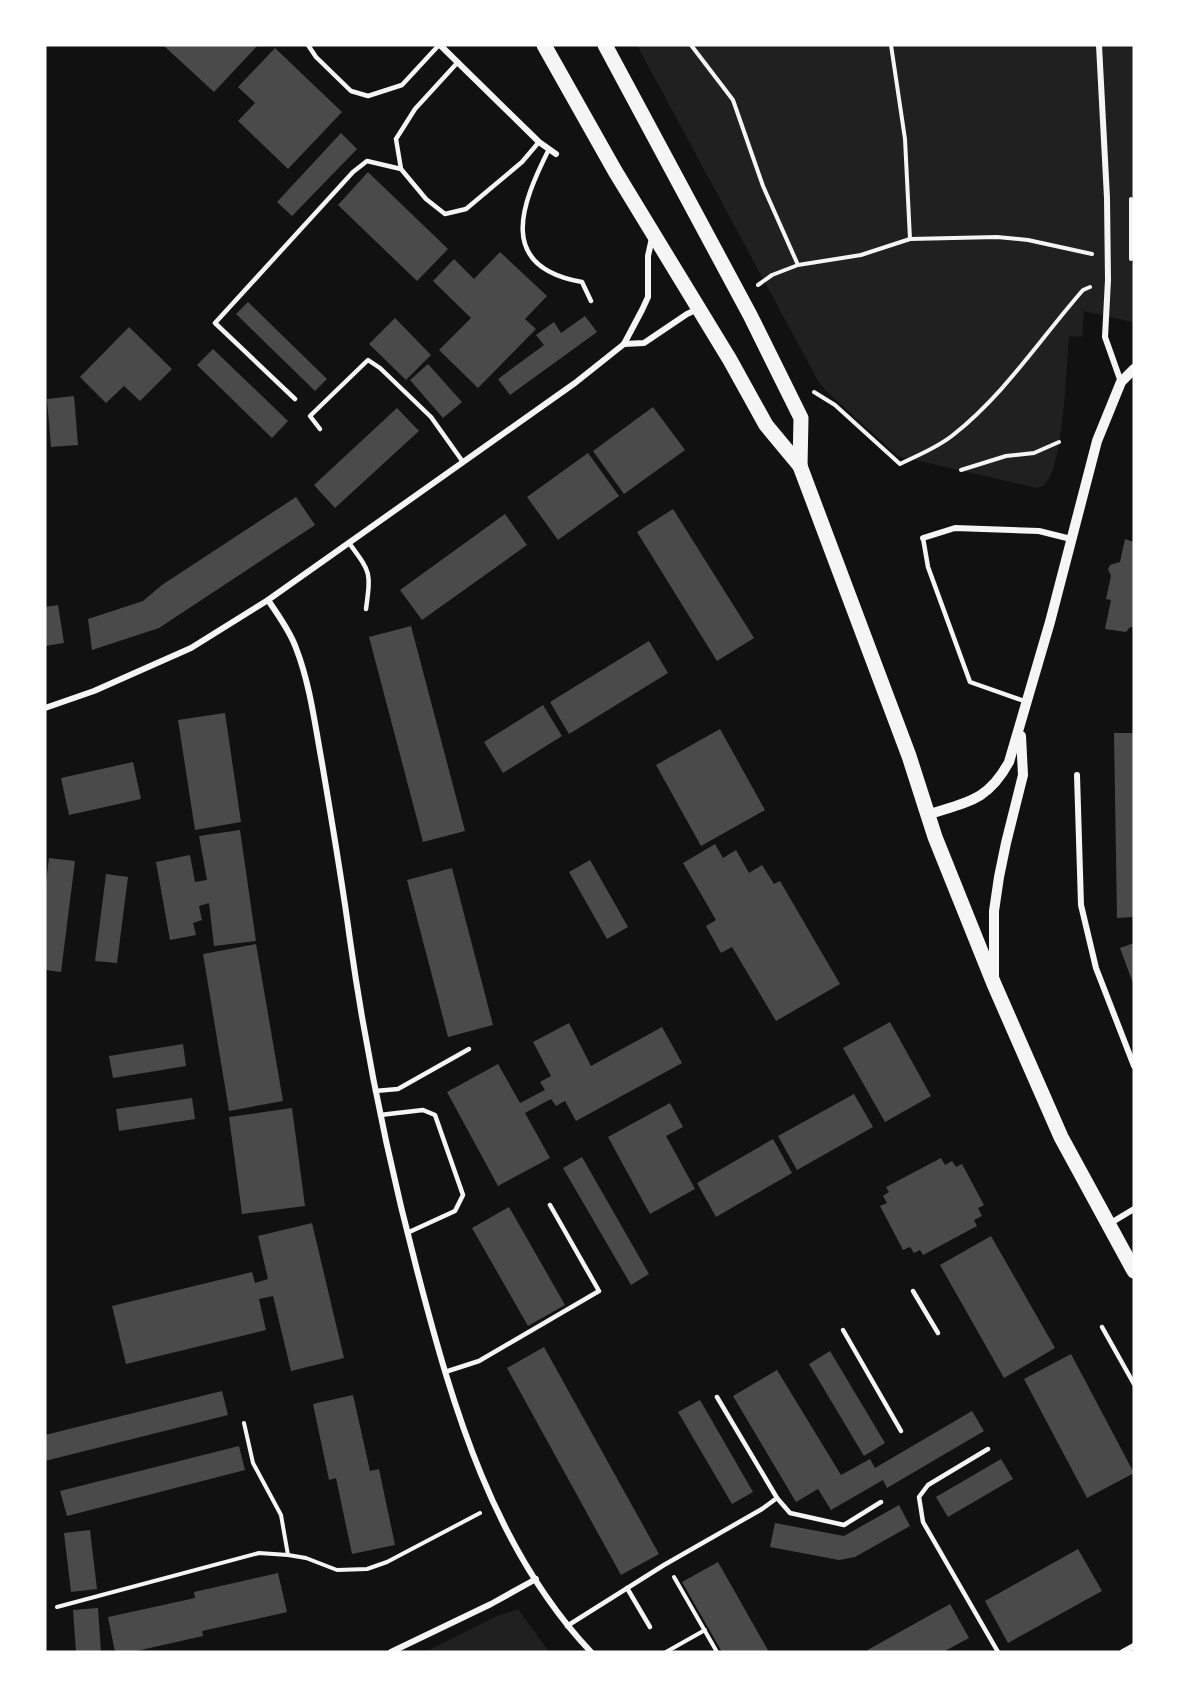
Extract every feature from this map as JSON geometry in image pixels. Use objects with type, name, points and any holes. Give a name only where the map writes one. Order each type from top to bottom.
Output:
[{"type":"main road","points":[[544,45],[766,425],[800,466],[904,743],[927,815],[994,984],[1056,1126],[1134,1271]]},
{"type":"main road","points":[[605,45],[750,315],[801,418],[800,466]]},
{"type":"street","points":[[440,45],[539,142],[555,154]]},
{"type":"street","points":[[1100,45],[1107,198],[1108,280],[1105,337],[1121,382]]},
{"type":"street","points":[[45,708],[94,691],[191,648],[268,600],[575,383],[624,344],[648,297],[648,256],[653,234]]},
{"type":"street","points":[[624,344],[644,343],[687,314],[699,309]]},
{"type":"street","points":[[927,815],[980,797],[1000,778],[1009,762],[1097,441],[1121,382],[1134,369]]},
{"type":"street","points":[[923,538],[955,528],[1040,531],[1071,539]]},
{"type":"street","points":[[268,600],[295,645],[301,662],[342,875],[375,1091],[407,1233],[445,1372],[460,1419],[494,1506],[536,1579],[567,1626],[591,1652]]},
{"type":"street","points":[[994,984],[994,911],[1006,843],[1023,775],[1020,727]]},
{"type":"street","points":[[1077,775],[1081,905],[1096,968],[1134,1066]]},
{"type":"street","points":[[1108,1225],[1134,1209]]},
{"type":"street","points":[[391,1652],[491,1604],[536,1579]]},
{"type":"street","points":[[1123,1652],[1134,1646]]},
{"type":"lane","points":[[308,45],[316,57],[351,91],[368,96],[402,85],[440,45]]},
{"type":"lane","points":[[458,62],[415,109],[396,139],[401,169],[426,199],[445,214],[466,209],[522,162],[539,142]]},
{"type":"lane","points":[[549,149],[531,186],[522,219],[522,238],[531,258],[548,272],[568,280],[582,282],[591,301]]},
{"type":"lane","points":[[295,399],[215,323],[354,172],[367,161],[401,169]]},
{"type":"lane","points":[[320,429],[310,416],[368,360],[380,368],[430,417],[463,462]]},
{"type":"lane","points":[[923,538],[928,567],[970,682],[1027,702]]},
{"type":"lane","points":[[349,543],[369,570],[370,581],[366,609]]},
{"type":"lane","points":[[375,1091],[398,1089],[469,1049]]},
{"type":"lane","points":[[380,1115],[423,1110],[435,1115],[463,1195],[455,1211],[407,1233]]},
{"type":"lane","points":[[445,1372],[480,1361],[599,1291],[550,1205]]},
{"type":"lane","points":[[913,1291],[938,1333]]},
{"type":"lane","points":[[1102,1327],[1134,1384]]},
{"type":"lane","points":[[843,1330],[901,1431]]},
{"type":"lane","points":[[717,1397],[777,1498],[790,1513],[844,1525],[881,1502]]},
{"type":"lane","points":[[988,1449],[928,1485],[919,1497],[923,1522],[998,1652]]},
{"type":"lane","points":[[567,1626],[777,1498]]},
{"type":"lane","points":[[627,1588],[650,1627]]},
{"type":"path","points":[[691,45],[733,100],[763,186],[798,265]]},
{"type":"path","points":[[891,45],[905,139],[910,239]]},
{"type":"path","points":[[1131,199],[1131,259]]},
{"type":"path","points":[[754,289],[772,275],[798,265],[861,255],[910,239],[1007,238],[1028,240],[1108,257]]},
{"type":"path","points":[[813,391],[835,405],[900,464],[953,436],[986,406],[1025,363],[1083,290],[1108,280]]},
{"type":"path","points":[[961,470],[1006,456],[1034,453],[1059,442]]},
{"type":"path","points":[[244,1423],[253,1462],[281,1515],[288,1555]]},
{"type":"path","points":[[57,1607],[259,1554],[306,1558],[337,1570],[367,1569],[387,1562],[494,1506]]},
{"type":"path","points":[[674,1576],[717,1652]]},
{"type":"path","points":[[666,1652],[705,1630]]},
{"type":"shaded area","points":[[637,45],[1134,45],[1134,329],[1132,322],[1084,311],[1082,337],[1069,336],[1060,438],[1051,474],[1045,484],[1037,488],[898,456],[826,391],[817,379]]},
{"type":"shaded area","points":[[518,1609],[549,1652],[425,1652],[497,1616]]},
{"type":"building","points":[[163,45],[258,45],[214,92]]},
{"type":"building","points":[[275,48],[342,112],[288,169],[238,121],[255,103],[238,87]]},
{"type":"building","points":[[341,133],[357,149],[292,216],[277,202]]},
{"type":"building","points":[[368,172],[448,249],[417,281],[338,205]]},
{"type":"building","points":[[500,252],[547,296],[525,319],[536,329],[478,388],[439,350],[471,318],[433,281],[454,259],[474,279]]},
{"type":"building","points":[[248,302],[327,379],[315,391],[236,314]]},
{"type":"building","points":[[585,316],[597,332],[510,395],[498,379],[544,345],[536,335],[554,322],[561,333]]},
{"type":"building","points":[[395,318],[431,355],[406,380],[369,344]]},
{"type":"building","points":[[129,327],[172,369],[140,401],[124,386],[106,403],[80,377]]},
{"type":"building","points":[[213,349],[288,421],[272,438],[197,365]]},
{"type":"building","points":[[428,364],[462,402],[443,418],[410,380]]},
{"type":"building","points":[[74,396],[78,445],[51,447],[47,399]]},
{"type":"building","points":[[653,407],[685,450],[624,494],[593,451]]},
{"type":"building","points":[[397,408],[419,431],[335,508],[314,485]]},
{"type":"building","points":[[588,453],[619,496],[558,540],[527,497]]},
{"type":"building","points":[[296,497],[315,525],[159,628],[92,650],[88,619],[143,601],[162,585]]},
{"type":"building","points":[[673,509],[754,638],[717,661],[637,532]]},
{"type":"building","points":[[505,514],[527,545],[422,620],[400,590]]},
{"type":"building","points":[[1125,539],[1134,542],[1134,628],[1130,627],[1126,632],[1105,629],[1111,600],[1106,599],[1111,576],[1108,569],[1110,565],[1120,562]]},
{"type":"building","points":[[58,605],[64,643],[45,646],[45,607]]},
{"type":"building","points":[[411,626],[465,831],[423,842],[369,637]]},
{"type":"building","points":[[649,641],[668,673],[569,734],[550,702]]},
{"type":"building","points":[[543,705],[562,736],[503,773],[484,742]]},
{"type":"building","points":[[225,713],[241,822],[195,830],[178,720]]},
{"type":"building","points":[[720,729],[765,810],[701,846],[656,765]]},
{"type":"building","points":[[1114,733],[1134,733],[1134,917],[1117,918]]},
{"type":"building","points":[[133,762],[141,799],[69,815],[61,778]]},
{"type":"building","points":[[240,830],[256,941],[214,946],[209,903],[199,906],[202,920],[193,923],[196,935],[170,940],[156,862],[190,855],[195,882],[207,880],[199,836]]},
{"type":"building","points":[[715,844],[723,858],[736,850],[749,873],[762,865],[774,884],[780,881],[840,984],[776,1021],[732,947],[721,953],[706,926],[716,920],[683,863]]},
{"type":"building","points":[[49,858],[75,861],[61,972],[45,970],[45,891]]},
{"type":"building","points":[[590,860],[628,927],[607,939],[569,872]]},
{"type":"building","points":[[452,868],[493,1025],[448,1037],[407,880]]},
{"type":"building","points":[[106,874],[128,877],[117,963],[95,961]]},
{"type":"building","points":[[1134,943],[1134,986],[1120,948]]},
{"type":"building","points":[[256,944],[283,1101],[229,1111],[203,954]]},
{"type":"building","points":[[890,1022],[931,1096],[885,1122],[843,1048]]},
{"type":"building","points":[[569,1023],[591,1066],[662,1027],[682,1063],[576,1121],[565,1101],[556,1106],[551,1099],[525,1113],[550,1158],[498,1186],[447,1092],[498,1064],[520,1103],[545,1090],[540,1082],[551,1076],[533,1042]]},
{"type":"building","points":[[183,1044],[186,1066],[113,1078],[109,1056]]},
{"type":"building","points":[[854,1094],[873,1127],[797,1170],[778,1136]]},
{"type":"building","points":[[192,1098],[195,1119],[119,1131],[116,1109]]},
{"type":"building","points":[[670,1103],[683,1127],[666,1136],[695,1189],[650,1214],[608,1137]]},
{"type":"building","points":[[292,1108],[305,1206],[242,1214],[229,1117]]},
{"type":"building","points":[[773,1139],[792,1173],[716,1217],[697,1183]]},
{"type":"building","points":[[582,1157],[649,1274],[631,1285],[563,1168]]},
{"type":"building","points":[[941,1158],[945,1165],[952,1161],[956,1167],[962,1164],[984,1205],[978,1208],[982,1216],[974,1220],[977,1226],[923,1255],[920,1250],[914,1253],[910,1247],[903,1250],[880,1206],[887,1203],[883,1196],[889,1192],[886,1187]]},
{"type":"building","points":[[509,1207],[565,1305],[528,1326],[472,1228]]},
{"type":"building","points":[[312,1223],[344,1358],[291,1371],[273,1296],[259,1299],[266,1330],[126,1364],[112,1306],[252,1272],[255,1283],[268,1279],[258,1236]]},
{"type":"building","points":[[991,1236],[1055,1348],[1004,1378],[940,1265]]},
{"type":"building","points":[[544,1347],[659,1554],[621,1575],[507,1368]]},
{"type":"building","points":[[830,1351],[885,1443],[864,1456],[809,1364]]},
{"type":"building","points":[[1071,1354],[1134,1473],[1087,1498],[1024,1379]]},
{"type":"building","points":[[777,1370],[841,1475],[870,1459],[875,1468],[972,1411],[984,1431],[887,1488],[883,1480],[831,1510],[818,1489],[796,1502],[733,1396]]},
{"type":"building","points":[[222,1391],[228,1415],[45,1461],[45,1435]]},
{"type":"building","points":[[353,1395],[370,1471],[379,1469],[395,1545],[352,1554],[336,1478],[329,1480],[313,1404]]},
{"type":"building","points":[[700,1400],[753,1492],[732,1504],[678,1412]]},
{"type":"building","points":[[239,1446],[245,1470],[67,1516],[60,1491]]},
{"type":"building","points":[[1001,1459],[1013,1479],[948,1517],[936,1497]]},
{"type":"building","points":[[899,1505],[910,1526],[855,1557],[839,1560],[770,1547],[775,1523],[844,1536]]},
{"type":"building","points":[[90,1530],[97,1589],[71,1592],[64,1533]]},
{"type":"building","points":[[1078,1549],[1102,1591],[1008,1643],[985,1601]]},
{"type":"building","points":[[718,1562],[769,1652],[722,1652],[682,1582]]},
{"type":"building","points":[[278,1573],[287,1612],[202,1631],[203,1636],[132,1652],[115,1652],[108,1617],[195,1598],[194,1592]]},
{"type":"building","points":[[950,1604],[969,1638],[943,1652],[864,1652]]},
{"type":"building","points":[[98,1608],[101,1652],[76,1652],[73,1610]]}]
